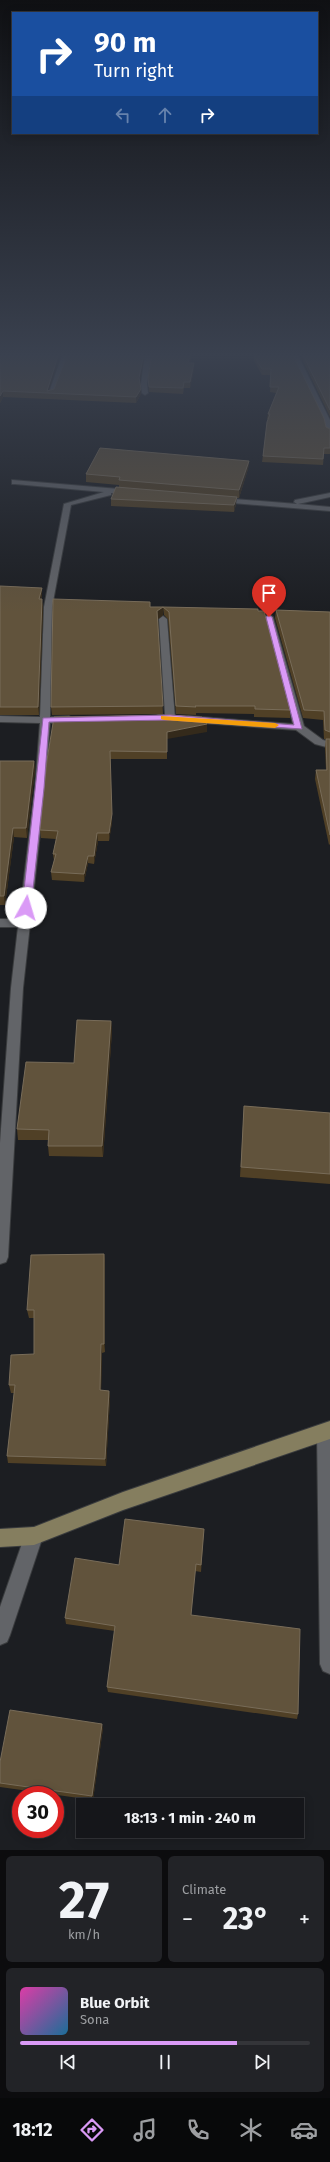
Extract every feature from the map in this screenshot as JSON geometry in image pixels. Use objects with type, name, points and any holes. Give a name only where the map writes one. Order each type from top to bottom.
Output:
[{"type":"street","points":[[15,482],[140,493]]},
{"type":"street","points":[[0,1257],[17,988],[40,788],[45,720],[48,606],[68,504],[116,491]]},
{"type":"street","points":[[281,505],[330,495]]},
{"type":"street","points":[[210,499],[330,509]]},
{"type":"street","points":[[269,617],[299,727]]},
{"type":"street","points":[[163,619],[170,718]]},
{"type":"street","points":[[147,718],[170,718],[299,727],[319,742],[330,745]]},
{"type":"street","points":[[0,719],[84,719]]},
{"type":"street","points":[[0,923],[25,923]]},
{"type":"street","points":[[0,1538],[34,1536],[123,1501],[328,1431],[330,1664]]},
{"type":"street","points":[[0,1635],[34,1536]]},
{"type":"building","points":[[265,439],[330,439],[330,448],[324,448],[323,459],[263,456]]},
{"type":"building","points":[[100,448],[249,461],[239,490],[119,480],[120,477],[86,474]]},
{"type":"building","points":[[116,487],[237,497],[234,505],[111,499]]},
{"type":"building","points":[[0,586],[42,588],[39,599],[42,599],[38,707],[0,707]]},
{"type":"building","points":[[53,599],[150,602],[150,607],[163,607],[157,611],[163,706],[51,707]]},
{"type":"building","points":[[163,607],[258,609],[258,611],[264,611],[290,710],[255,709],[255,706],[176,706],[169,612]]},
{"type":"building","points":[[276,610],[330,612],[330,732],[325,730],[324,711],[304,710]]},
{"type":"building","points":[[170,715],[202,717],[207,724],[167,732],[167,752],[110,751],[112,814],[109,833],[97,833],[94,856],[88,856],[84,874],[51,872],[56,854],[53,854],[58,831],[40,830],[47,760],[54,717]]},
{"type":"building","points":[[326,739],[330,739],[330,835],[316,770],[327,770]]},
{"type":"building","points":[[0,761],[34,761],[26,828],[13,828],[4,896],[0,896]]},
{"type":"building","points":[[77,1020],[111,1021],[102,1146],[48,1146],[49,1130],[17,1129],[26,1062],[74,1063]]},
{"type":"building","points":[[244,1106],[330,1113],[330,1174],[241,1167]]},
{"type":"building","points":[[104,1254],[104,1344],[101,1344],[100,1390],[109,1391],[105,1459],[7,1456],[15,1385],[9,1385],[11,1355],[34,1354],[34,1310],[27,1310],[31,1255]]},
{"type":"building","points":[[125,1519],[204,1529],[201,1565],[196,1564],[191,1615],[300,1629],[298,1714],[107,1687],[115,1626],[65,1618],[75,1558],[119,1565]]},
{"type":"building","points":[[10,1710],[102,1724],[92,1796],[64,1792],[64,1786],[21,1786],[0,1783],[0,1762]]},
{"type":"slow traffic","points":[[164,718],[275,725]]},
{"type":"route","points":[[26,908],[40,788],[45,720],[170,718],[299,727],[269,617]]}]
